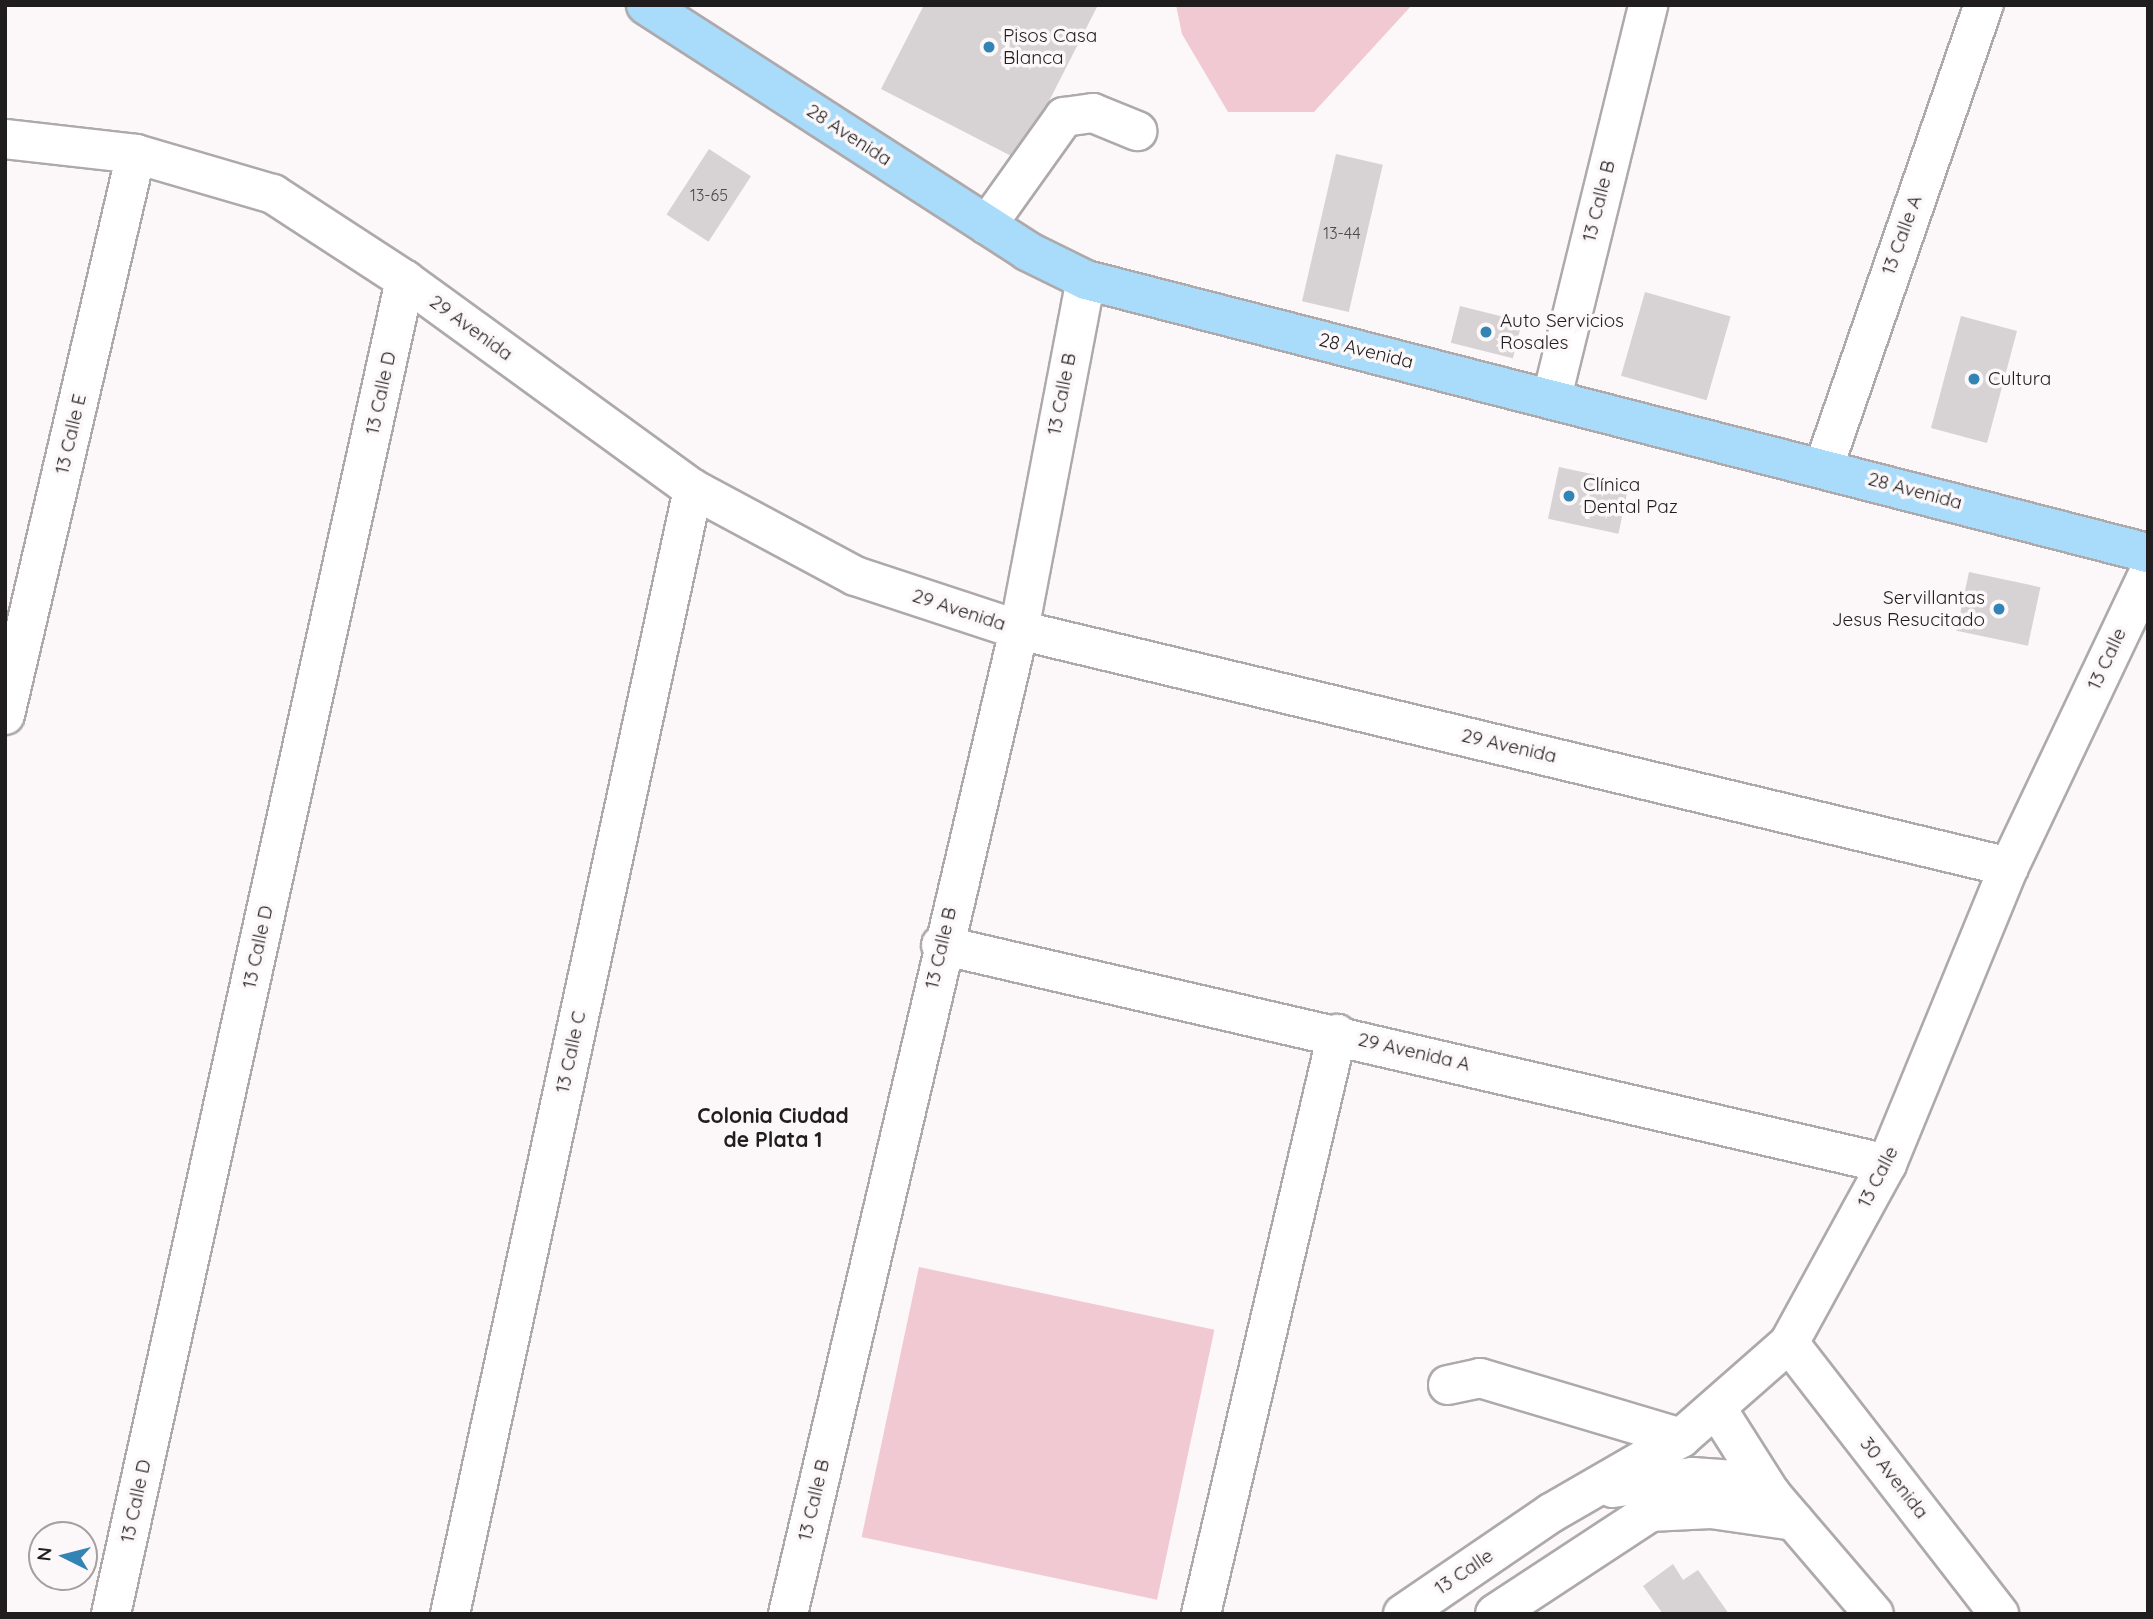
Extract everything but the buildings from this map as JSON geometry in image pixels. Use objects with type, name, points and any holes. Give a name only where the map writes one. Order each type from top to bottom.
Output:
[{"type":"main road","name":"28 Avenida","points":[[646,5],[987,225],[1086,280],[1824,466],[2148,553]]},
{"type":"street","name":"13 Calle B","points":[[1552,397],[1648,5]]},
{"type":"street","name":"13 Calle A","points":[[1824,466],[1984,5]]},
{"type":"street","points":[[987,225],[1063,117],[1093,113],[1137,131]]},
{"type":"street","name":"29 Avenida","points":[[5,139],[136,154],[273,194],[405,280],[693,489],[855,576],[1019,630],[2009,867]]},
{"type":"street","name":"13 Calle E","points":[[5,715],[136,154]]},
{"type":"street","name":"13 Calle D","points":[[111,1614],[405,280]]},
{"type":"street","name":"13 Calle B","points":[[788,1614],[941,945],[1019,630],[1086,280]]},
{"type":"street","name":"13 Calle C","points":[[450,1614],[693,489]]},
{"type":"street","name":"13 Calle","points":[[1403,1614],[1593,1490],[1681,1438],[1789,1343],[1887,1164],[2009,867],[2148,574]]},
{"type":"street","name":"29 Avenida A","points":[[941,945],[1337,1034],[1887,1164]]},
{"type":"street","points":[[1201,1614],[1337,1034]]},
{"type":"street","name":"30 Avenida","points":[[1789,1343],[1999,1614]]},
{"type":"street","points":[[1448,1385],[1480,1378],[1681,1438]]},
{"type":"street","points":[[1717,1409],[1783,1508],[1874,1614]]},
{"type":"street","points":[[1593,1490],[1692,1477],[1735,1480],[1783,1508]]},
{"type":"street","points":[[1495,1614],[1650,1513],[1783,1508]]},
{"type":"shaded area","points":[[1176,5],[1412,5],[1314,112],[1228,112],[1182,34]]},
{"type":"shaded area","points":[[919,1267],[1214,1330],[1157,1600],[862,1537]]},
{"type":"place","name":"Pisos Casa Blanca","points":[[989,47]]},
{"type":"place","name":"Auto Servicios Rosales","points":[[1486,332]]},
{"type":"place","name":"Cultura","points":[[1974,379]]},
{"type":"place","name":"Clínica Dental Paz","points":[[1569,496]]},
{"type":"place","name":"Servillantas Jesus Resucitado","points":[[1999,609]]},
{"type":"district","name":"Colonia Ciudad de Plata 1","points":[[773,1127]]}]
